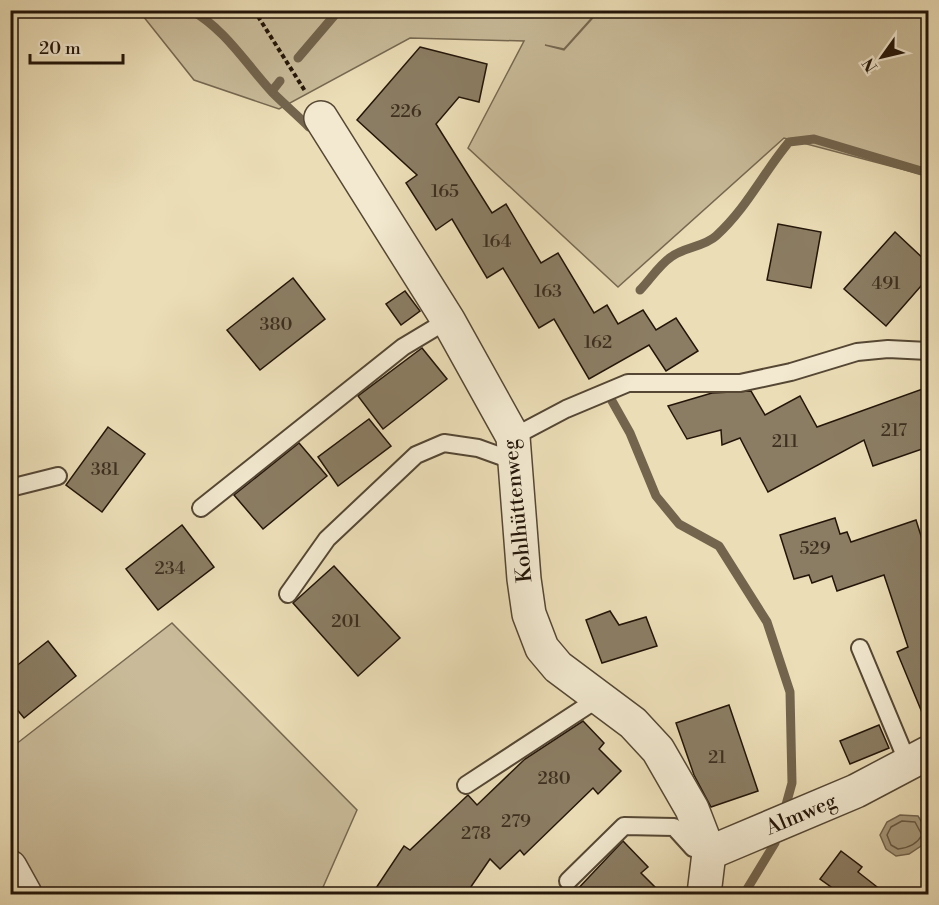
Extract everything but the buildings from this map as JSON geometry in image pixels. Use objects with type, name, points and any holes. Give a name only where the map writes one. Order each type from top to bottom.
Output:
[{"type":"street","name":"Kohlhüttenweg","points":[[321,118],[448,320],[514,449],[524,579],[534,631],[548,658],[573,680],[633,723],[658,750],[692,809],[709,853]]},
{"type":"street","name":"Almweg","points":[[709,853],[856,791],[918,758]]},
{"type":"street","points":[[704,894],[709,853]]},
{"type":"street","points":[[10,867],[25,894]]},
{"type":"lane","points":[[201,508],[403,347],[448,320]]},
{"type":"lane","points":[[288,594],[327,539],[416,455],[444,443],[478,448],[514,449],[566,409],[628,383],[740,383],[791,372],[857,352],[888,349],[928,351]]},
{"type":"lane","points":[[10,488],[58,476]]},
{"type":"lane","points":[[860,648],[918,758]]},
{"type":"lane","points":[[466,785],[599,698]]},
{"type":"lane","points":[[568,881],[624,826],[674,827],[693,848],[709,853]]},
{"type":"path","points":[[254,10],[321,118]]},
{"type":"shaded area","points":[[139,11],[598,11],[564,49],[545,45],[564,50],[599,11],[928,11],[928,176],[784,138],[618,287],[468,148],[524,41],[410,38],[279,109],[194,80]]},
{"type":"shaded area","points":[[172,623],[357,810],[320,894],[11,894],[11,748]]},
{"type":"water","points":[[900,815],[918,816],[928,832],[924,844],[909,854],[896,856],[886,849],[880,835],[887,822]]},
{"type":"waterway","points":[[191,10],[215,27],[272,92],[309,127]]},
{"type":"waterway","points":[[298,58],[339,10]]},
{"type":"waterway","points":[[272,91],[280,81]]},
{"type":"waterway","points":[[640,290],[671,257],[716,236],[746,202],[789,142],[814,139],[928,173]]},
{"type":"waterway","points":[[612,401],[630,433],[656,496],[679,524],[719,546],[767,622],[790,692],[792,783],[784,812]]},
{"type":"waterway","points":[[744,894],[775,843],[778,831]]}]
